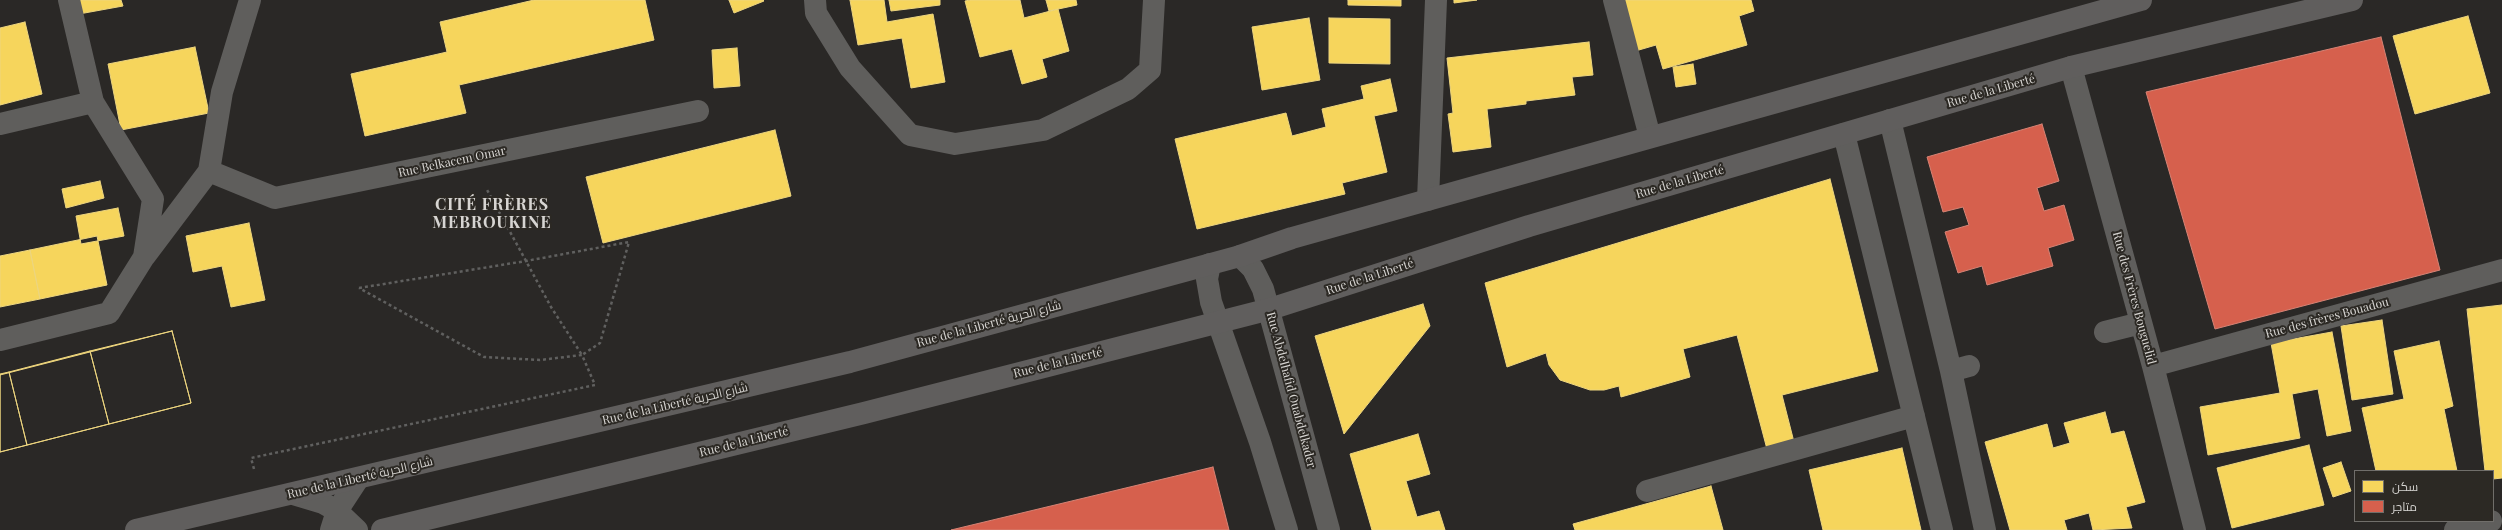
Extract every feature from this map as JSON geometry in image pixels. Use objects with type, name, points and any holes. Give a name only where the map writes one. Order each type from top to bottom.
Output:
[{"type":"main road","points":[[1210,264],[1240,256],[1292,238],[2141,0]]},
{"type":"main road","name":"Rue de la Liberté","points":[[382,530],[864,413],[1218,323],[1270,309],[1529,226],[2071,67],[2352,0]]},
{"type":"main road","name":"Rue de la Liberté شارع الحرية","points":[[136,530],[358,479],[850,362],[1210,264]]},
{"type":"street","points":[[69,0],[93,102],[152,200],[144,257]]},
{"type":"street","points":[[0,340],[109,313],[144,257],[209,171],[222,92],[250,0]]},
{"type":"street","points":[[815,0],[816,13],[850,68],[910,135],[955,144],[1043,130],[1128,89],[1150,70],[1154,0]]},
{"type":"street","points":[[1428,200],[1436,0]]},
{"type":"street","points":[[1614,0],[1650,137]]},
{"type":"street","name":"Rue des Frères Bouguelid","points":[[2071,67],[2153,366],[2195,530]]},
{"type":"street","points":[[0,124],[93,102]]},
{"type":"street","name":"Rue Belkacem Omar","points":[[209,171],[275,198],[698,111]]},
{"type":"street","points":[[1890,120],[1960,368],[1985,530]]},
{"type":"street","points":[[1844,134],[1942,530]]},
{"type":"street","name":"Rue Abdelhafid Ouabdelkader","points":[[1240,256],[1253,269],[1263,289],[1270,309],[1329,530]]},
{"type":"street","points":[[1210,264],[1207,279],[1211,302],[1260,442],[1287,530]]},
{"type":"street","name":"Rue des frères Bouadou","points":[[2153,366],[2502,270]]},
{"type":"street","points":[[2105,332],[2141,323]]},
{"type":"street","points":[[1647,491],[1914,416]]},
{"type":"street","points":[[334,520],[358,479]]},
{"type":"street","points":[[293,494],[308,497],[334,520],[357,530]]},
{"type":"street","points":[[2455,530],[2488,522]]},
{"type":"path","points":[[388,429],[595,385],[582,355],[551,307],[469,158]]},
{"type":"path","points":[[629,242],[600,343],[582,355],[540,360],[484,356],[359,288],[526,261],[629,242]]},
{"type":"building: سكن","points":[[76,0],[121,0],[123,6],[79,14]]},
{"type":"building: سكن","points":[[534,0],[645,0],[654,40],[459,85],[466,113],[365,136],[351,74],[447,52],[440,22]]},
{"type":"building: سكن","points":[[729,0],[763,0],[764,1],[734,13]]},
{"type":"building: سكن","points":[[850,0],[884,0],[887,22],[933,14],[945,82],[911,88],[902,38],[858,45]]},
{"type":"building: سكن","points":[[889,0],[940,0],[940,5],[891,11]]},
{"type":"building: سكن","points":[[1020,0],[1024,18],[1058,9],[1069,51],[1042,59],[1047,77],[1022,84],[1012,49],[980,57],[965,1]]},
{"type":"building: سكن","points":[[1046,0],[1076,0],[1077,5],[1049,11]]},
{"type":"building: سكن","points":[[1348,0],[1401,0],[1401,6],[1348,5]]},
{"type":"building: سكن","points":[[1454,0],[1477,0],[1454,3]]},
{"type":"building: سكن","points":[[1617,0],[1751,0],[1754,11],[1739,16],[1747,45],[1663,69],[1656,45],[1632,52]]},
{"type":"building: سكن","points":[[2468,16],[2490,93],[2415,114],[2393,36]]},
{"type":"building: سكن","points":[[1309,18],[1320,80],[1262,90],[1252,27]]},
{"type":"building: سكن","points":[[1329,18],[1390,19],[1390,64],[1329,63]]},
{"type":"building: سكن","points":[[25,22],[42,94],[0,105],[0,28]]},
{"type":"building: سكن","points":[[1589,42],[1593,75],[1572,77],[1575,95],[1526,101],[1526,104],[1487,109],[1491,147],[1453,152],[1448,114],[1453,113],[1447,58]]},
{"type":"building: سكن","points":[[195,47],[209,113],[121,130],[108,64]]},
{"type":"building: سكن","points":[[737,48],[740,86],[714,88],[712,50]]},
{"type":"building: سكن","points":[[1693,64],[1696,84],[1676,87],[1673,67]]},
{"type":"building: سكن","points":[[1390,79],[1397,111],[1374,116],[1387,172],[1342,183],[1345,194],[1197,229],[1175,139],[1286,113],[1292,136],[1326,127],[1322,109],[1364,99],[1361,86]]},
{"type":"building: سكن","points":[[775,130],[791,196],[603,243],[586,177]]},
{"type":"building: سكن","points":[[1830,179],[1878,371],[1782,395],[1795,446],[1768,453],[1737,335],[1683,349],[1690,377],[1621,397],[1619,386],[1604,390],[1590,390],[1560,380],[1549,365],[1546,353],[1507,367],[1485,283]]},
{"type":"building: سكن","points":[[100,181],[104,198],[66,208],[62,189]]},
{"type":"building: سكن","points":[[118,208],[124,236],[81,244],[76,216]]},
{"type":"building: سكن","points":[[249,223],[265,300],[231,307],[222,266],[193,272],[186,236]]},
{"type":"building: سكن","points":[[97,236],[107,285],[40,299],[30,250]]},
{"type":"building: سكن","points":[[30,250],[40,299],[0,307],[0,256]]},
{"type":"building: سكن","points":[[1423,304],[1430,326],[1344,434],[1315,336]]},
{"type":"building: سكن","points":[[2502,305],[2502,478],[2494,479],[2494,470],[2485,470],[2467,309]]},
{"type":"building: سكن","points":[[2382,320],[2393,394],[2352,400],[2341,326]]},
{"type":"building: سكن","points":[[172,331],[191,403],[0,452],[0,375]]},
{"type":"building: سكن","points":[[172,331],[191,403],[109,424],[90,351]]},
{"type":"building: سكن","points":[[2332,332],[2351,431],[2327,436],[2318,389],[2292,394],[2300,438],[2208,455],[2200,407],[2280,393],[2271,343]]},
{"type":"building: سكن","points":[[2439,341],[2453,406],[2444,409],[2457,470],[2376,470],[2362,408],[2404,399],[2394,351]]},
{"type":"building: سكن","points":[[90,351],[109,424],[27,445],[9,372]]},
{"type":"building: سكن","points":[[9,372],[27,445],[0,452],[0,374]]},
{"type":"building: سكن","points":[[2105,412],[2111,434],[2124,431],[2145,502],[2126,507],[2132,528],[2093,530],[2089,513],[2064,520],[2067,530],[2010,530],[1985,442],[2047,424],[2053,448],[2070,443],[2064,423]]},
{"type":"building: سكن","points":[[1418,434],[1430,474],[1406,481],[1417,517],[1439,511],[1445,530],[1372,530],[1350,454]]},
{"type":"building: سكن","points":[[2309,445],[2324,505],[2232,528],[2217,468]]},
{"type":"building: سكن","points":[[1902,448],[1921,530],[1823,530],[1809,470]]},
{"type":"building: سكن","points":[[2341,462],[2351,491],[2333,497],[2323,468]]},
{"type":"building: سكن","points":[[1711,486],[1723,530],[1575,530],[1573,524]]},
{"type":"building: متاجر","points":[[2381,37],[2440,270],[2215,329],[2146,92]]},
{"type":"building: متاجر","points":[[2042,124],[2059,181],[2037,188],[2044,211],[2064,205],[2074,240],[2048,248],[2053,266],[1987,285],[1982,266],[1958,273],[1945,232],[1969,225],[1963,207],[1943,212],[1927,157]]},
{"type":"building: متاجر","points":[[1213,467],[1229,530],[951,530]]},
{"type":"district","name":"CITÉ FRÈRES MEBROUKINE","points":[[492,214]]}]
